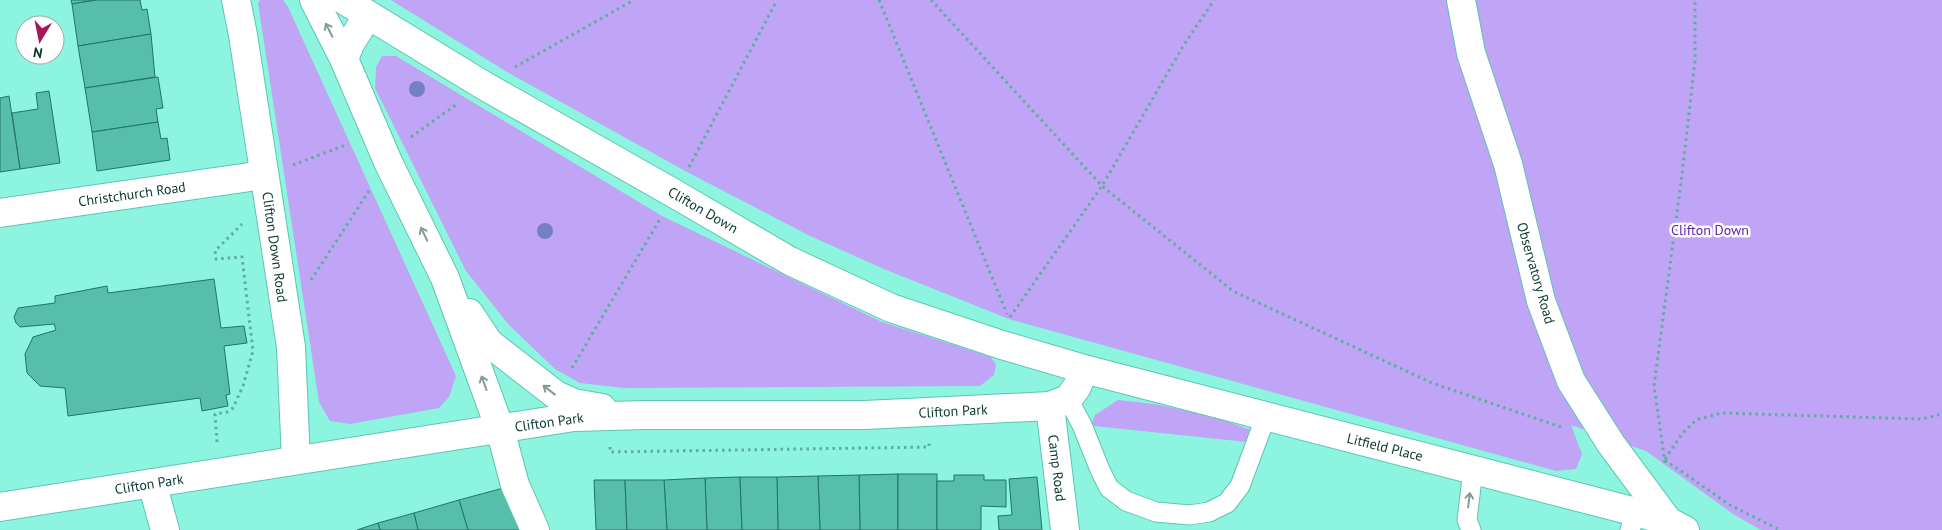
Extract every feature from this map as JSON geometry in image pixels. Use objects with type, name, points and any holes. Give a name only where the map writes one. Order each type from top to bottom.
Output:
[{"type":"street","name":"Clifton Down Road","points":[[236,0],[291,347],[296,460]]},
{"type":"street","name":"Clifton Down Road","points":[[243,35],[246,0]]},
{"type":"street","points":[[314,0],[344,59],[388,162],[445,278],[500,429],[516,485],[535,530]]},
{"type":"street","name":"Clifton Down","points":[[344,0],[483,85],[790,261],[891,308],[1002,345],[1084,369]]},
{"type":"street","name":"Observatory Road","points":[[1461,0],[1471,53],[1508,164],[1541,301],[1571,381],[1611,444],[1676,526]]},
{"type":"street","points":[[344,59],[350,44],[368,15]]},
{"type":"street","name":"Christchurch Road","points":[[0,213],[264,175]]},
{"type":"street","points":[[445,278],[489,343],[556,396],[574,403],[646,414]]},
{"type":"street","points":[[1059,403],[1077,387],[1084,369]]},
{"type":"street","name":"Litfield Place","points":[[1084,369],[1473,470],[1633,521],[1676,526]]},
{"type":"street","name":"Clifton Park","points":[[0,507],[574,417],[646,414],[865,415],[1059,403]]},
{"type":"street","name":"Camp Road","points":[[1059,403],[1065,530]]},
{"type":"street","points":[[152,483],[165,530]]},
{"type":"lane","points":[[1059,403],[1082,425],[1109,488],[1126,502],[1156,512],[1190,515],[1209,512],[1227,503],[1240,486],[1266,416]]},
{"type":"lane","points":[[1472,530],[1467,520],[1473,470]]},
{"type":"path","points":[[879,0],[1009,319],[1102,186],[1182,48],[1214,0]]},
{"type":"path","points":[[931,0],[1102,186],[1233,292],[1432,383],[1611,444]]},
{"type":"path","points":[[1695,0],[1695,62],[1654,386],[1665,460],[1730,504],[1780,530]]},
{"type":"path","points":[[264,175],[377,134]]},
{"type":"path","points":[[286,319],[388,162]]},
{"type":"path","points":[[215,251],[216,259],[242,257],[253,351],[247,376],[236,402],[227,412],[216,414],[216,428]]},
{"type":"path","points":[[1665,460],[1682,434],[1696,420],[1721,413],[1922,419],[1942,414]]},
{"type":"green space","points":[[260,0],[283,0],[288,7],[456,376],[449,397],[439,408],[350,424],[330,421],[319,402],[258,3]]},
{"type":"green space","name":"Clifton Down","points":[[391,0],[1942,0],[1942,530],[1761,530],[1733,514],[1646,451],[1571,425],[1582,454],[1576,469],[1556,471],[1009,319],[884,269],[808,235],[687,172],[507,72]]},
{"type":"green space","points":[[382,56],[396,56],[662,216],[882,322],[991,357],[996,365],[994,375],[980,386],[624,388],[580,383],[555,369],[509,325],[466,271],[375,88],[376,67]]},
{"type":"green space","points":[[1118,400],[1154,404],[1215,417],[1259,433],[1247,442],[1094,426],[1092,423],[1095,415]]},
{"type":"building","points":[[71,0],[97,0],[72,4]]},
{"type":"building","points":[[97,0],[140,0],[142,10],[147,9],[151,34],[78,46],[72,4]]},
{"type":"building","points":[[151,34],[155,77],[85,88],[78,46]]},
{"type":"building","points":[[158,77],[163,108],[156,109],[158,122],[92,132],[85,88]]},
{"type":"building","points":[[49,91],[60,163],[20,169],[12,113],[38,109],[36,93]]},
{"type":"building","points":[[9,96],[20,169],[0,172],[0,98]]},
{"type":"building","points":[[158,122],[161,139],[167,138],[170,160],[97,171],[92,132]]},
{"type":"building","points":[[214,279],[221,328],[244,326],[247,343],[224,346],[230,394],[226,395],[228,406],[202,411],[200,398],[68,416],[65,388],[40,386],[27,373],[25,354],[33,337],[56,330],[54,324],[20,327],[14,317],[18,308],[55,303],[55,296],[107,286],[108,293]]},
{"type":"building","points":[[898,474],[898,530],[860,530],[859,475]]},
{"type":"building","points":[[898,474],[937,474],[937,530],[898,530]]},
{"type":"building","points":[[859,475],[860,530],[820,530],[818,476]]},
{"type":"building","points":[[954,475],[984,475],[984,480],[1006,480],[1006,507],[981,506],[981,530],[937,530],[937,481],[954,481]]},
{"type":"building","points":[[818,476],[820,530],[778,530],[777,477]]},
{"type":"building","points":[[740,477],[742,530],[707,530],[705,478]]},
{"type":"building","points":[[740,477],[777,477],[778,530],[742,530]]},
{"type":"building","points":[[1037,477],[1042,530],[999,530],[998,516],[1012,515],[1009,479]]},
{"type":"building","points":[[705,478],[707,530],[667,530],[664,480]]},
{"type":"building","points":[[594,480],[625,480],[627,530],[596,530]]},
{"type":"building","points":[[625,480],[664,480],[667,530],[627,530]]},
{"type":"building","points":[[507,487],[519,530],[468,530],[459,500]]},
{"type":"building","points":[[459,500],[468,530],[418,530],[414,513]]},
{"type":"building","points":[[414,513],[418,530],[380,530],[378,523]]},
{"type":"building","points":[[378,523],[380,530],[357,530]]}]
